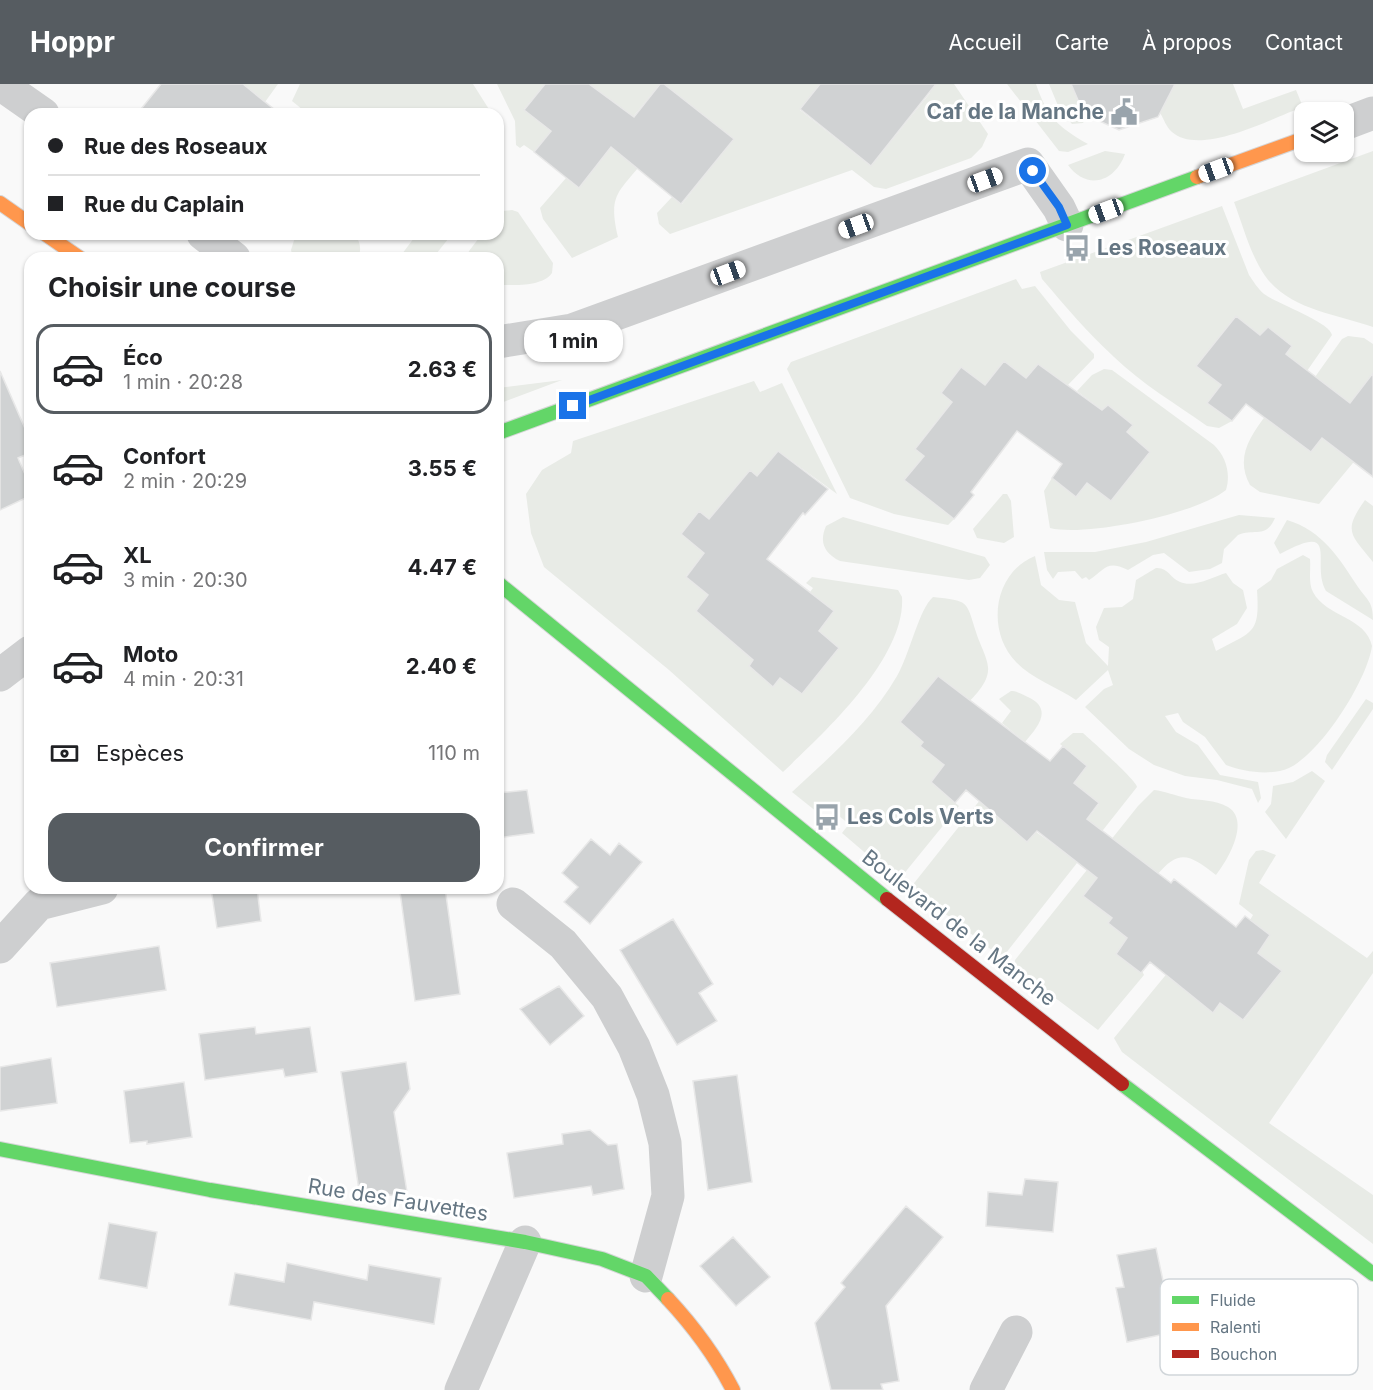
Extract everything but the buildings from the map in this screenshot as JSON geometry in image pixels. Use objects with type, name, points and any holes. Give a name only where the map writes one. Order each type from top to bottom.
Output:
[{"type":"street","points":[[0,84],[34,108]]},
{"type":"street","points":[[1354,120],[1373,113]]},
{"type":"street","points":[[504,431],[1294,142]]},
{"type":"street","points":[[504,341],[572,330],[1028,164],[1059,207],[1067,225]]},
{"type":"street","points":[[0,203],[24,220]]},
{"type":"street","points":[[54,240],[71,252]]},
{"type":"street","points":[[211,240],[226,252]]},
{"type":"street","name":"Boulevard de la Manche","points":[[504,588],[891,902],[1269,1197],[1373,1274]]},
{"type":"street","points":[[0,675],[24,657]]},
{"type":"street","points":[[0,947],[39,904],[78,894]]},
{"type":"street","points":[[513,904],[563,944],[607,997],[634,1047],[653,1095],[664,1143],[668,1196],[645,1276]]},
{"type":"street","name":"Rue des Fauvettes","points":[[0,1149],[210,1190],[575,1251],[645,1276],[695,1328],[716,1358],[733,1390]]},
{"type":"street","points":[[461,1390],[525,1242]]},
{"type":"street","points":[[986,1390],[1016,1332]]},
{"type":"shaded area","points":[[243,84],[278,84],[265,102]]},
{"type":"shaded area","points":[[300,84],[473,84],[488,108],[301,108],[292,101]]},
{"type":"shaded area","points":[[497,84],[545,84],[524,109],[551,131],[534,152],[524,145],[520,148],[516,145],[515,121]]},
{"type":"shaded area","points":[[589,84],[660,84],[628,123],[609,99]]},
{"type":"shaded area","points":[[664,84],[820,84],[800,110],[871,166],[930,93],[920,84],[954,84],[988,134],[982,147],[971,158],[886,189],[874,187],[852,170],[670,234],[659,224],[657,213],[672,197],[682,204],[733,139]]},
{"type":"shaded area","points":[[1007,84],[1036,84],[1049,113],[1055,120],[1088,144],[1068,152],[1059,151]]},
{"type":"shaded area","points":[[1049,84],[1071,84],[1083,113],[1087,115],[1083,123],[1072,124],[1059,108]]},
{"type":"shaded area","points":[[1175,84],[1233,84],[1243,109],[1296,90],[1301,102],[1294,102],[1294,111],[1255,126],[1218,138],[1200,140],[1184,139],[1172,132],[1160,113]]},
{"type":"shaded area","points":[[615,142],[642,163],[617,196],[614,212],[618,237],[572,258],[543,219],[540,208],[566,178],[579,188]]},
{"type":"shaded area","points":[[1105,151],[1125,154],[1115,171],[1108,177],[1100,180],[1084,178],[1068,165]]},
{"type":"shaded area","points":[[1373,151],[1373,327],[1309,307],[1280,292],[1259,266],[1234,202],[1343,162],[1354,162],[1354,158]]},
{"type":"shaded area","points":[[1222,206],[1249,275],[1260,290],[1322,325],[1332,335],[1307,371],[1286,354],[1291,346],[1268,327],[1260,335],[1236,316],[1196,366],[1221,385],[1207,403],[1232,421],[1219,428],[1207,426],[1125,367],[1077,319],[1042,279],[1040,272]]},
{"type":"shaded area","points":[[504,211],[518,212],[553,263],[552,273],[542,281],[504,285],[504,252],[469,252],[477,240],[504,240]]},
{"type":"shaded area","points":[[294,240],[358,240],[360,246],[360,252],[292,252]]},
{"type":"shaded area","points":[[412,240],[447,240],[438,252],[404,252]]},
{"type":"shaded area","points":[[1016,279],[1022,289],[1035,286],[1071,331],[1094,354],[1094,358],[1066,387],[1038,364],[1026,378],[1004,361],[985,385],[961,367],[942,393],[959,407],[934,424],[915,449],[924,456],[904,480],[954,519],[948,525],[894,514],[850,498],[787,369],[791,362]]},
{"type":"shaded area","points":[[1348,336],[1364,338],[1373,344],[1373,400],[1360,390],[1350,403],[1315,377],[1342,339]]},
{"type":"shaded area","points":[[1104,369],[1112,370],[1214,445],[1222,455],[1226,466],[1228,477],[1226,490],[1212,499],[1191,507],[1141,521],[1089,529],[1050,528],[1044,491],[1052,478],[1076,496],[1087,483],[1149,452],[1127,432],[1132,424],[1108,405],[1102,410],[1077,391],[1092,375]]},
{"type":"shaded area","points":[[562,380],[504,402],[504,387]]},
{"type":"shaded area","points":[[754,381],[760,392],[782,383],[837,494],[778,451],[757,476],[750,470],[716,524],[699,511],[681,534],[704,553],[686,576],[708,595],[696,611],[753,660],[749,666],[773,686],[780,678],[802,694],[839,648],[819,631],[834,611],[810,592],[813,588],[806,583],[812,577],[898,590],[902,597],[900,620],[891,645],[877,669],[840,716],[783,772],[669,670],[544,567],[531,533],[526,494],[542,470],[571,453],[573,441]]},
{"type":"shaded area","points":[[1267,414],[1311,452],[1322,438],[1344,455],[1362,452],[1319,504],[1260,492],[1250,485],[1244,466],[1244,456],[1250,439]]},
{"type":"shaded area","points":[[1003,494],[1007,494],[1011,501],[1014,537],[1004,543],[977,538],[973,529]]},
{"type":"shaded area","points":[[1365,500],[1373,506],[1373,562],[1352,532],[1354,519]]},
{"type":"shaded area","points":[[1239,515],[1275,518],[1264,531],[1238,535],[1224,549],[1222,563],[1210,569],[1189,572],[1164,553],[1153,555],[1128,570],[1115,566],[1106,567],[1089,580],[1086,577],[1082,579],[1075,571],[1058,572],[1053,579],[1047,570],[1044,552],[1095,552],[1146,542]]},
{"type":"shaded area","points":[[843,517],[985,557],[990,565],[980,578],[969,580],[840,561],[827,551],[823,537],[826,526]]},
{"type":"shaded area","points":[[1287,520],[1311,531],[1329,547],[1369,602],[1373,620],[1326,591],[1322,580],[1318,544],[1311,542],[1299,545],[1280,554],[1274,543]]},
{"type":"shaded area","points":[[1303,555],[1310,559],[1311,584],[1319,600],[1362,629],[1372,646],[1368,661],[1352,696],[1315,748],[1289,768],[1274,772],[1241,770],[1226,765],[1205,737],[1183,722],[1178,713],[1165,716],[1176,732],[1198,745],[1220,775],[1258,782],[1261,798],[1258,803],[1252,789],[1217,780],[1185,776],[1154,765],[1129,749],[1085,707],[1104,689],[1113,685],[1108,670],[1076,700],[1022,668],[1006,649],[1000,635],[998,619],[1003,589],[1010,575],[1021,564],[1035,556],[1041,585],[1059,600],[1075,602],[1086,643],[1108,666],[1109,647],[1099,640],[1096,627],[1104,608],[1122,607],[1133,599],[1136,580],[1156,568],[1163,569],[1185,584],[1197,583],[1226,573],[1233,583],[1243,590],[1247,608],[1237,624],[1212,639],[1216,651],[1252,630],[1257,615],[1257,590],[1271,580],[1277,569]]},
{"type":"shaded area","points":[[933,597],[960,601],[967,608],[986,658],[987,678],[972,699],[921,746],[944,765],[931,782],[959,806],[898,881],[842,833],[849,824],[824,804],[817,812],[792,792],[849,738],[887,692],[897,676],[923,612]]},
{"type":"shaded area","points":[[1011,691],[1030,698],[1041,708],[1041,719],[1025,742],[1002,723],[1011,711],[999,699]]},
{"type":"shaded area","points":[[1366,699],[1373,703],[1373,709],[1332,770],[1325,762],[1327,755]]},
{"type":"shaded area","points":[[1073,733],[1083,733],[1122,769],[1137,787],[1002,958],[911,887],[984,795],[1063,851],[1099,804],[1074,783],[1087,766],[1060,744]]},
{"type":"shaded area","points":[[1312,771],[1325,781],[1286,839],[1265,812],[1271,804],[1273,786],[1293,782]]},
{"type":"shaded area","points":[[1154,790],[1186,798],[1213,801],[1228,807],[1235,813],[1237,822],[1235,841],[1216,875],[1186,857],[1172,861],[1157,875],[1122,846],[1084,895],[1112,918],[1109,922],[1127,938],[1144,975],[1098,1030],[1014,967],[1015,960],[1138,806]]},
{"type":"shaded area","points":[[1263,850],[1276,855],[1259,883],[1367,958],[1373,951],[1373,973],[1269,1123],[1373,1195],[1373,1244],[1122,1052],[1114,1038],[1169,971],[1213,1012],[1220,1003],[1244,1020],[1281,971],[1258,953],[1270,935],[1250,920],[1253,915],[1239,904],[1249,860],[1256,851]]},
{"type":"traffic: fast","points":[[504,431],[1197,177]]},
{"type":"traffic: fast","points":[[504,588],[887,899]]},
{"type":"traffic: fast","points":[[1122,1084],[1373,1274]]},
{"type":"traffic: fast","points":[[0,1149],[210,1190],[525,1242],[602,1259],[646,1276],[668,1299]]},
{"type":"traffic: slow","points":[[1197,177],[1294,142]]},
{"type":"traffic: slow","points":[[0,203],[24,220]]},
{"type":"traffic: slow","points":[[54,240],[71,252]]},
{"type":"traffic: slow","points":[[668,1299],[704,1342],[733,1390]]},
{"type":"traffic: jam","points":[[887,899],[1122,1084]]},
{"type":"place","name":"Caf de la Manche","points":[[1124,112]]},
{"type":"place","name":"Les Roseaux","points":[[1077,248]]},
{"type":"place","name":"Les Cols Verts","points":[[827,817]]},
{"type":"route","points":[[573,406],[1067,225],[1059,207],[1033,171]]}]
